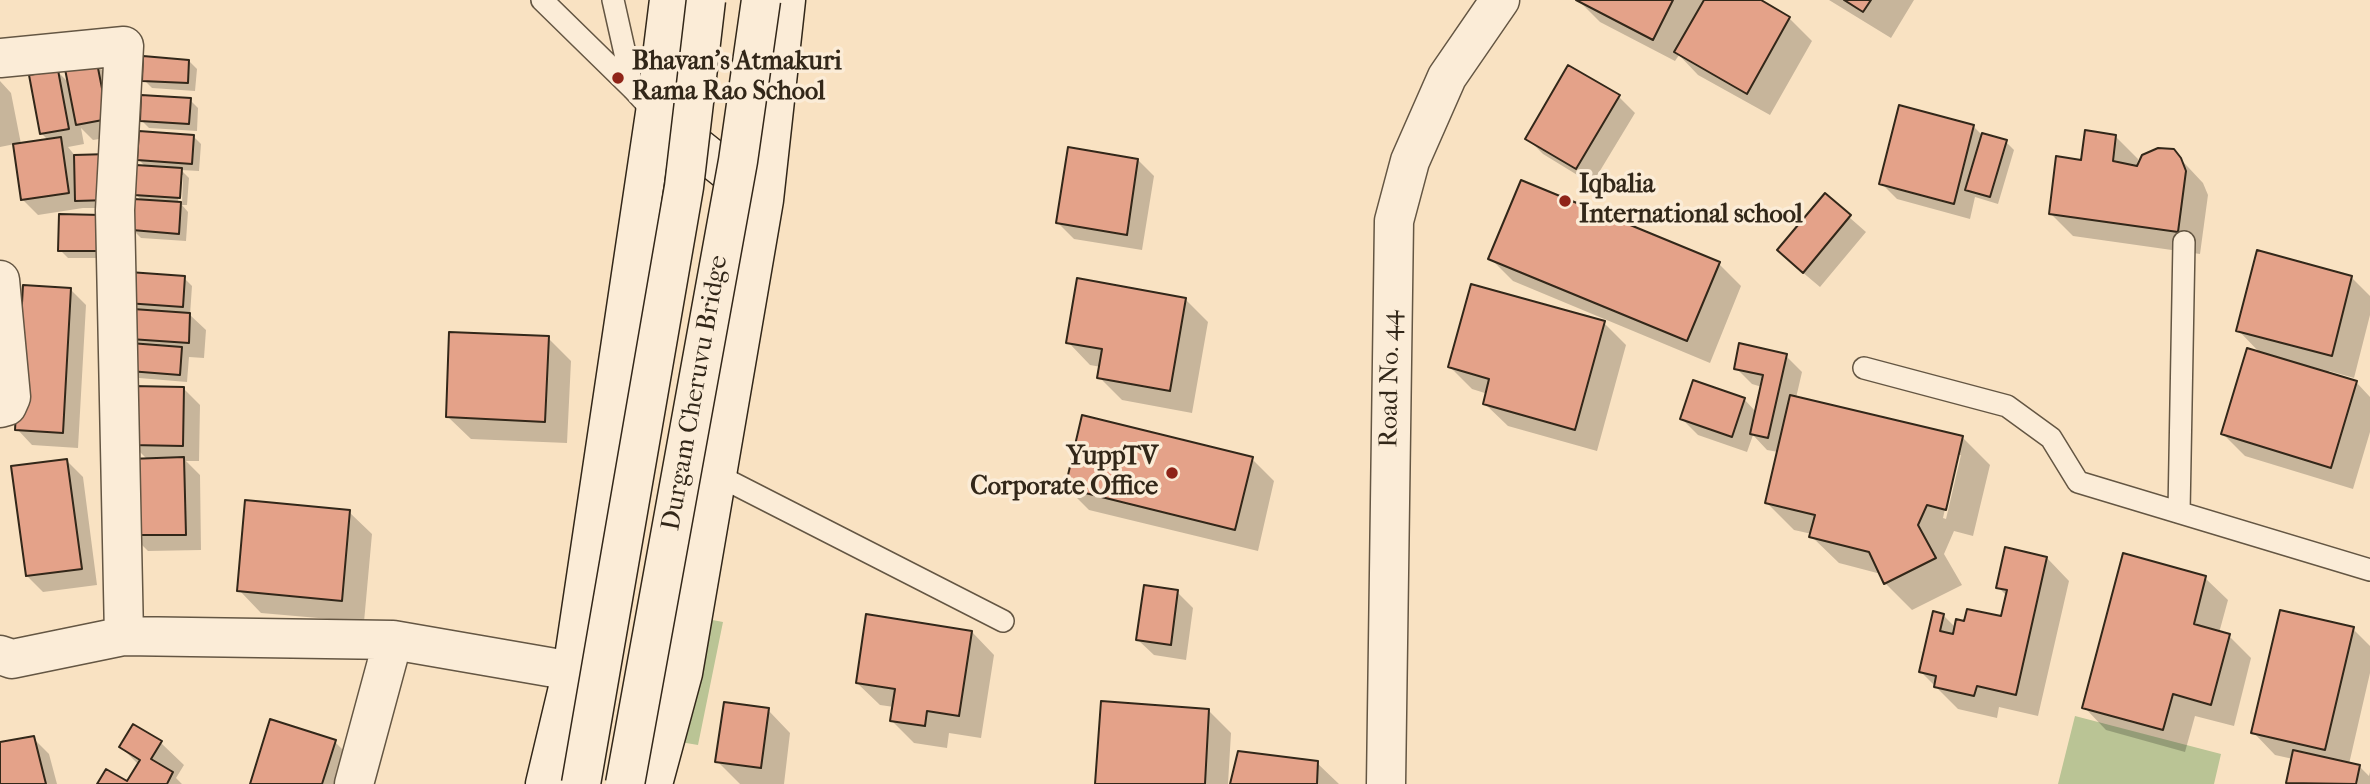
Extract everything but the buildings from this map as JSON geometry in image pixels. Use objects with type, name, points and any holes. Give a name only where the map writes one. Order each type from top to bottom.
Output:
[{"type":"main road","points":[[545,784],[572,671],[644,101],[669,0]]},
{"type":"main road","name":"Durgam Cheruvu Bridge","points":[[581,784],[684,187],[706,0]]},
{"type":"main road","name":"Durgam Cheruvu Bridge","points":[[625,784],[733,188],[761,0]]},
{"type":"main road","points":[[653,784],[683,673],[764,200],[786,0]]},
{"type":"main road","name":"Road No. 44","points":[[1386,784],[1394,220],[1410,161],[1447,77],[1500,0]]},
{"type":"main road","points":[[0,58],[124,46],[115,210],[124,636]]},
{"type":"main road","points":[[644,101],[764,200]]},
{"type":"main road","points":[[0,280],[11,397],[7,406],[0,408]]},
{"type":"main road","points":[[4,661],[124,636],[393,640],[572,671]]},
{"type":"main road","points":[[354,784],[393,640]]},
{"type":"lane","points":[[542,0],[644,101]]},
{"type":"lane","points":[[613,0],[644,101]]},
{"type":"lane","points":[[2179,512],[2184,242]]},
{"type":"lane","points":[[1864,368],[2007,406],[2051,438],[2078,482],[2370,570]]},
{"type":"lane","points":[[717,475],[1003,621]]},
{"type":"green space","points":[[660,610],[723,622],[698,745],[639,735]]},
{"type":"green space","points":[[2075,716],[2221,754],[2214,784],[2058,784]]},
{"type":"place","name":"Bhavan's Atmakuri Rama Rao School","points":[[618,78]]},
{"type":"place","name":"Iqbalia International school","points":[[1565,201]]},
{"type":"place","name":"YuppTV Corporate Office","points":[[1172,473]]}]
